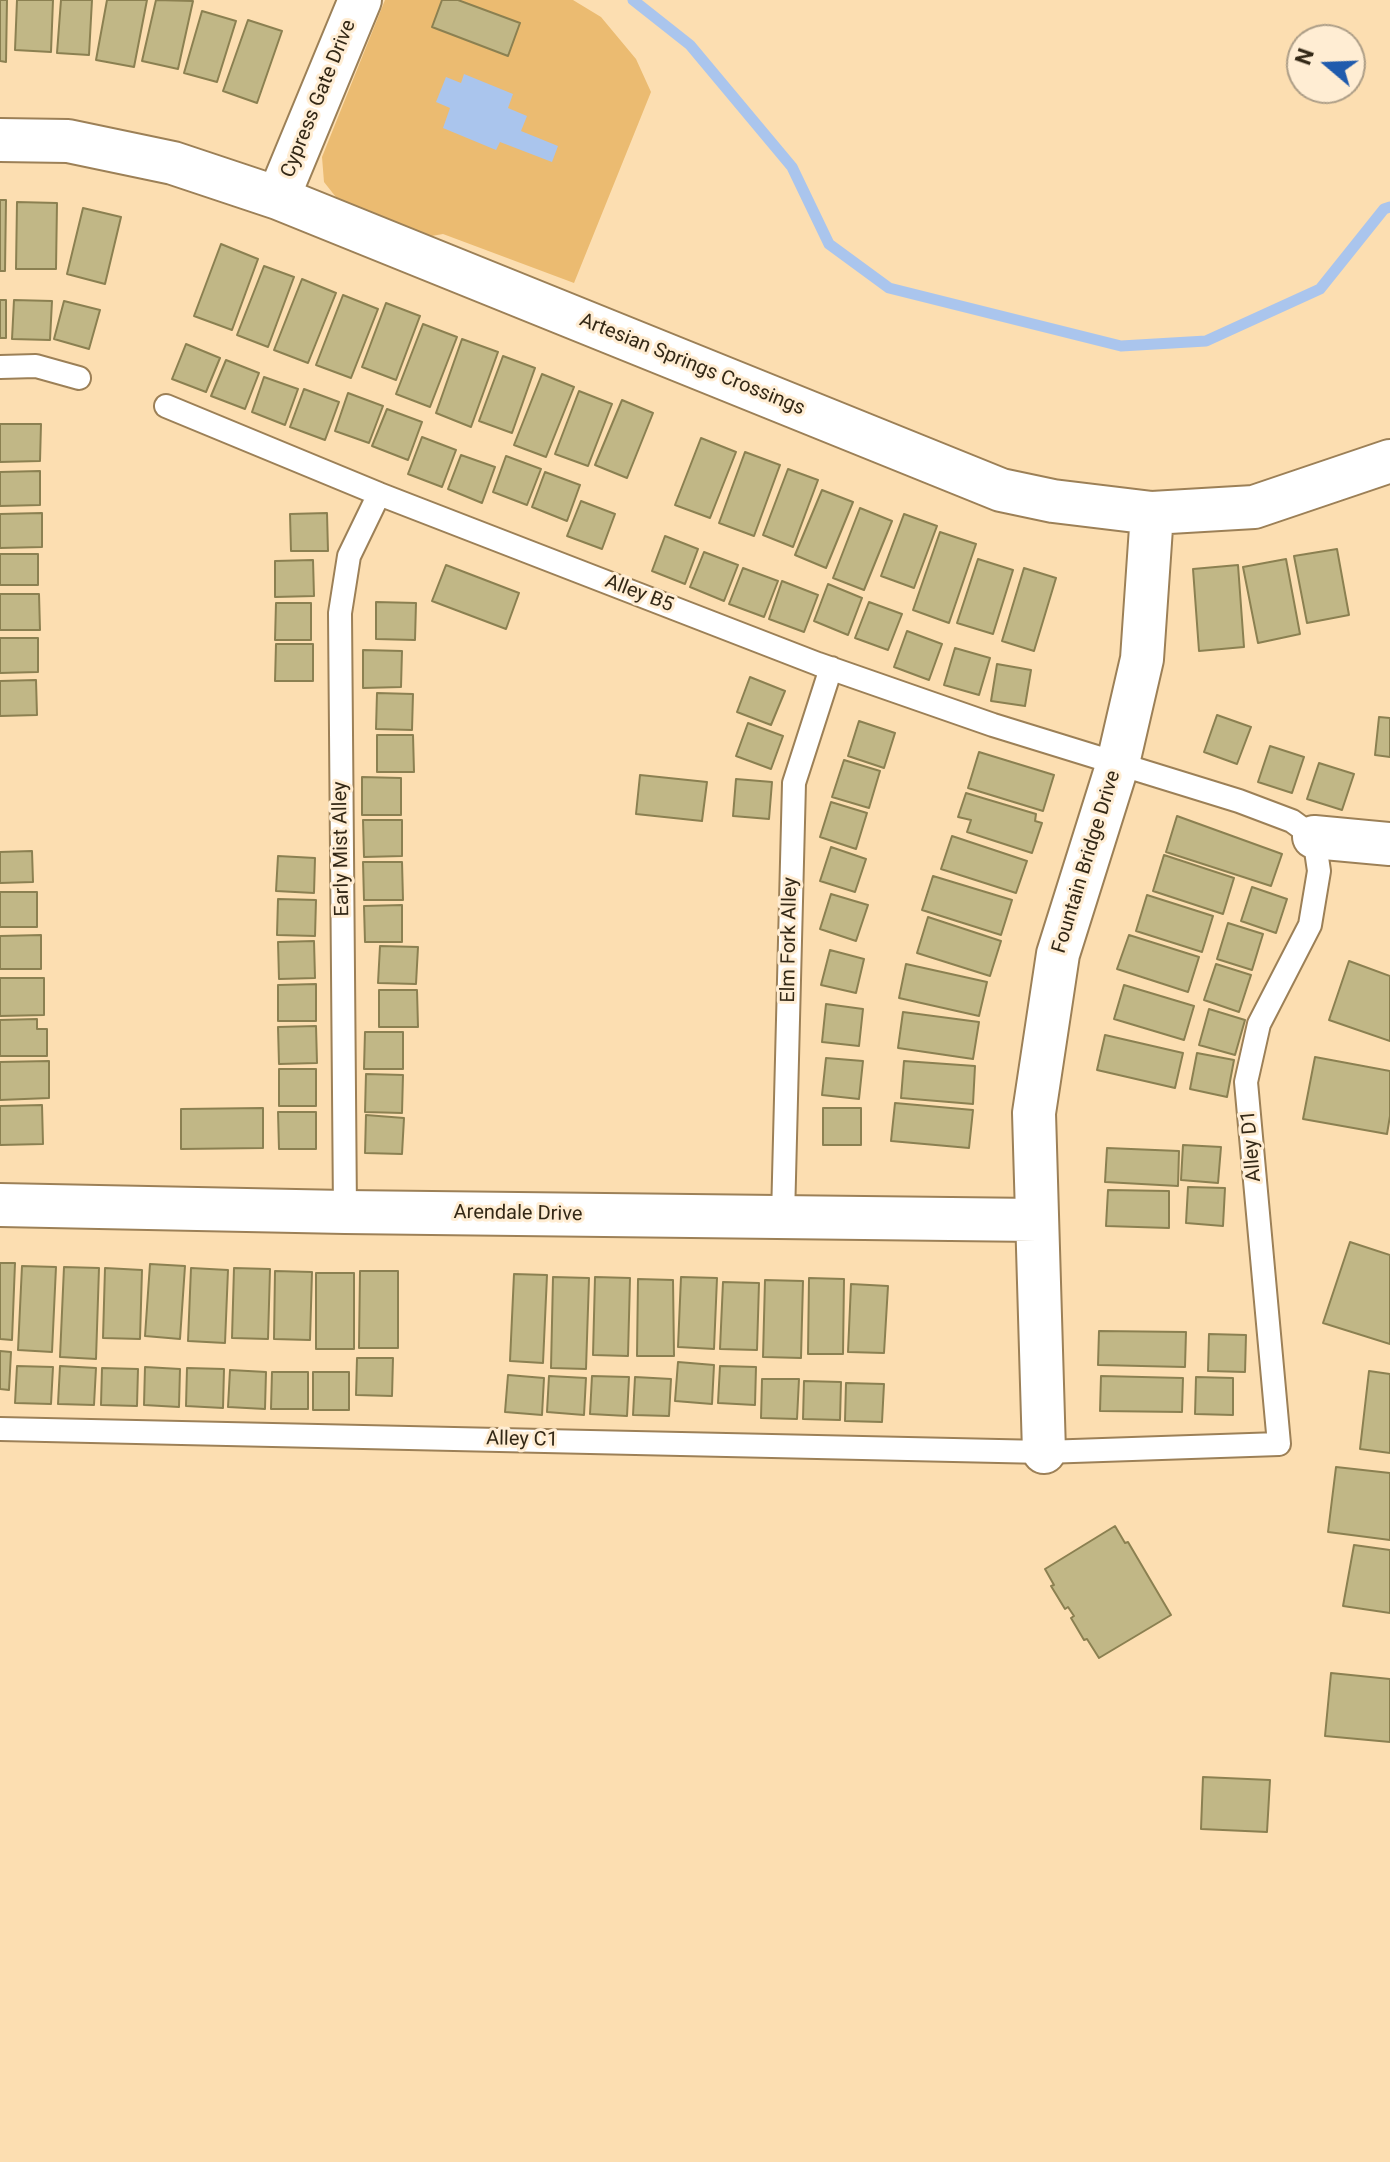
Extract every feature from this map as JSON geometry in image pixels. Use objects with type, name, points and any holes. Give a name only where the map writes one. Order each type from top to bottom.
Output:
[{"type":"street","name":"Cypress Gate Drive","points":[[278,198],[360,0]]},
{"type":"street","name":"Artesian Springs Crossings","points":[[0,140],[68,141],[173,163],[278,198],[1001,490],[1053,501],[1152,513],[1254,507],[1390,461]]},
{"type":"street","name":"Fountain Bridge Drive","points":[[1044,1452],[1034,1113],[1058,954],[1118,763],[1142,659],[1152,513]]},
{"type":"street","points":[[1314,837],[1390,844]]},
{"type":"street","name":"Arendale Drive","points":[[0,1205],[1037,1220]]},
{"type":"lane","points":[[0,367],[36,366],[79,378]]},
{"type":"lane","name":"Alley B5","points":[[166,406],[379,494],[831,668],[993,725],[1118,763]]},
{"type":"lane","name":"Early Mist Alley","points":[[345,1212],[340,613],[349,556],[379,494]]},
{"type":"lane","name":"Elm Fork Alley","points":[[783,1217],[794,783],[831,668]]},
{"type":"lane","points":[[1118,763],[1292,821],[1314,837]]},
{"type":"lane","name":"Alley D1","points":[[1044,1452],[1279,1444],[1246,1082],[1259,1024],[1310,925],[1319,871],[1314,837]]},
{"type":"lane","name":"Alley C1","points":[[0,1429],[1044,1452]]},
{"type":"shaded area","points":[[385,0],[573,0],[601,17],[636,59],[651,92],[574,283],[443,234],[426,237],[339,201],[324,182],[322,157]]},
{"type":"water","points":[[464,74],[513,94],[508,108],[527,116],[521,131],[558,146],[552,162],[500,142],[496,150],[443,128],[450,108],[436,102],[446,77],[461,83]]},
{"type":"building","points":[[0,0],[7,0],[6,62],[0,61]]},
{"type":"building","points":[[17,0],[53,0],[51,52],[15,50]]},
{"type":"building","points":[[61,0],[92,0],[89,55],[57,53]]},
{"type":"building","points":[[107,0],[147,0],[134,67],[96,60]]},
{"type":"building","points":[[156,0],[193,1],[178,69],[142,61]]},
{"type":"building","points":[[442,0],[458,0],[520,23],[508,56],[432,27]]},
{"type":"building","points":[[202,11],[236,21],[217,82],[184,73]]},
{"type":"building","points":[[248,20],[282,31],[257,103],[223,91]]},
{"type":"building","points":[[0,200],[6,200],[5,271],[0,271]]},
{"type":"building","points":[[17,202],[57,203],[56,269],[16,269]]},
{"type":"building","points":[[83,208],[121,217],[105,284],[67,274]]},
{"type":"building","points":[[221,244],[258,259],[232,330],[194,316]]},
{"type":"building","points":[[264,266],[294,277],[268,347],[237,335]]},
{"type":"building","points":[[302,279],[336,293],[308,363],[274,350]]},
{"type":"building","points":[[343,295],[378,309],[351,378],[316,365]]},
{"type":"building","points":[[0,300],[6,300],[6,338],[0,338]]},
{"type":"building","points":[[14,300],[52,301],[50,340],[12,339]]},
{"type":"building","points":[[64,301],[100,310],[89,349],[54,339]]},
{"type":"building","points":[[386,303],[420,316],[396,380],[362,367]]},
{"type":"building","points":[[423,324],[457,337],[430,407],[396,394]]},
{"type":"building","points":[[462,339],[498,352],[471,427],[436,413]]},
{"type":"building","points":[[186,344],[220,358],[206,392],[172,379]]},
{"type":"building","points":[[503,356],[535,368],[512,433],[479,421]]},
{"type":"building","points":[[226,360],[259,373],[245,409],[211,396]]},
{"type":"building","points":[[542,374],[574,387],[546,457],[514,445]]},
{"type":"building","points":[[264,377],[298,389],[285,425],[252,412]]},
{"type":"building","points":[[304,389],[339,402],[325,440],[290,427]]},
{"type":"building","points":[[579,391],[612,404],[588,466],[555,454]]},
{"type":"building","points":[[348,393],[383,406],[369,443],[335,431]]},
{"type":"building","points":[[622,400],[653,413],[627,478],[595,465]]},
{"type":"building","points":[[387,409],[422,422],[408,460],[372,446]]},
{"type":"building","points":[[0,424],[41,424],[40,461],[0,462]]},
{"type":"building","points":[[422,437],[456,450],[442,487],[408,474]]},
{"type":"building","points":[[701,438],[736,452],[710,518],[675,505]]},
{"type":"building","points":[[745,452],[780,465],[754,536],[719,523]]},
{"type":"building","points":[[461,455],[495,467],[482,503],[448,489]]},
{"type":"building","points":[[506,456],[541,469],[527,505],[493,492]]},
{"type":"building","points":[[788,469],[818,480],[793,547],[763,535]]},
{"type":"building","points":[[40,471],[40,505],[0,506],[0,472]]},
{"type":"building","points":[[545,472],[580,485],[567,521],[532,507]]},
{"type":"building","points":[[822,490],[853,502],[826,568],[795,555]]},
{"type":"building","points":[[581,501],[615,514],[602,549],[567,536]]},
{"type":"building","points":[[860,508],[892,521],[864,590],[833,578]]},
{"type":"building","points":[[42,513],[42,547],[0,548],[0,514]]},
{"type":"building","points":[[327,513],[328,551],[291,551],[290,514]]},
{"type":"building","points":[[904,514],[937,526],[914,588],[881,576]]},
{"type":"building","points":[[940,532],[976,544],[949,623],[913,610]]},
{"type":"building","points":[[665,536],[698,549],[685,584],[652,571]]},
{"type":"building","points":[[1337,549],[1349,615],[1307,623],[1294,556]]},
{"type":"building","points":[[704,552],[738,565],[724,601],[690,587]]},
{"type":"building","points":[[0,554],[38,554],[38,585],[0,585]]},
{"type":"building","points":[[978,559],[1013,570],[993,634],[957,623]]},
{"type":"building","points":[[1286,559],[1300,634],[1258,643],[1243,567]]},
{"type":"building","points":[[313,560],[314,596],[275,597],[275,561]]},
{"type":"building","points":[[446,565],[519,593],[506,629],[432,601]]},
{"type":"building","points":[[1238,565],[1244,647],[1199,651],[1193,569]]},
{"type":"building","points":[[743,568],[778,581],[764,617],[729,604]]},
{"type":"building","points":[[1024,568],[1056,578],[1034,651],[1002,641]]},
{"type":"building","points":[[782,581],[818,595],[804,632],[769,619]]},
{"type":"building","points":[[828,584],[862,598],[848,635],[814,621]]},
{"type":"building","points":[[0,594],[39,594],[40,630],[0,630]]},
{"type":"building","points":[[376,602],[416,603],[415,640],[376,639]]},
{"type":"building","points":[[869,602],[902,614],[888,650],[855,638]]},
{"type":"building","points":[[276,603],[311,603],[311,640],[275,640]]},
{"type":"building","points":[[907,631],[942,644],[929,680],[894,667]]},
{"type":"building","points":[[0,638],[38,638],[38,672],[0,673]]},
{"type":"building","points":[[276,644],[313,644],[313,681],[275,681]]},
{"type":"building","points":[[955,648],[990,658],[979,695],[944,685]]},
{"type":"building","points":[[363,650],[402,651],[401,687],[363,688]]},
{"type":"building","points":[[997,664],[1031,670],[1025,706],[991,701]]},
{"type":"building","points":[[750,677],[785,691],[771,725],[737,712]]},
{"type":"building","points":[[36,680],[37,715],[0,716],[0,681]]},
{"type":"building","points":[[377,693],[413,694],[412,730],[376,729]]},
{"type":"building","points":[[1217,715],[1251,727],[1237,764],[1204,752]]},
{"type":"building","points":[[1379,717],[1390,718],[1390,757],[1375,755]]},
{"type":"building","points":[[859,721],[895,733],[884,768],[848,756]]},
{"type":"building","points":[[748,723],[783,736],[771,769],[736,756]]},
{"type":"building","points":[[377,735],[413,735],[414,772],[377,772]]},
{"type":"building","points":[[1270,746],[1304,757],[1292,793],[1258,782]]},
{"type":"building","points":[[979,752],[1054,775],[1043,811],[968,788]]},
{"type":"building","points":[[844,760],[880,771],[869,808],[832,797]]},
{"type":"building","points":[[1319,763],[1354,774],[1342,810],[1307,799]]},
{"type":"building","points":[[640,775],[707,782],[702,821],[636,814]]},
{"type":"building","points":[[362,777],[401,778],[401,815],[362,815]]},
{"type":"building","points":[[736,779],[772,782],[769,819],[733,816]]},
{"type":"building","points":[[966,793],[1036,814],[1035,821],[1042,823],[1032,853],[967,832],[971,820],[958,817]]},
{"type":"building","points":[[831,802],[867,813],[856,849],[820,837]]},
{"type":"building","points":[[1177,816],[1282,854],[1271,886],[1166,852]]},
{"type":"building","points":[[363,820],[402,820],[402,856],[364,857]]},
{"type":"building","points":[[952,836],[1027,861],[1016,893],[941,869]]},
{"type":"building","points":[[831,847],[866,859],[855,892],[820,881]]},
{"type":"building","points":[[32,851],[33,882],[0,883],[0,852]]},
{"type":"building","points":[[1164,855],[1234,878],[1223,914],[1153,891]]},
{"type":"building","points":[[278,856],[315,858],[314,893],[276,891]]},
{"type":"building","points":[[363,862],[402,862],[403,900],[364,900]]},
{"type":"building","points":[[933,876],[1012,900],[1001,935],[922,910]]},
{"type":"building","points":[[1252,887],[1287,899],[1276,933],[1241,921]]},
{"type":"building","points":[[0,892],[37,892],[37,927],[0,927]]},
{"type":"building","points":[[831,894],[868,905],[856,941],[820,929]]},
{"type":"building","points":[[1147,895],[1213,916],[1202,952],[1136,931]]},
{"type":"building","points":[[278,899],[316,900],[315,936],[277,935]]},
{"type":"building","points":[[402,905],[402,942],[365,942],[364,906]]},
{"type":"building","points":[[928,917],[1001,941],[990,976],[917,953]]},
{"type":"building","points":[[1228,923],[1263,934],[1252,970],[1217,959]]},
{"type":"building","points":[[41,935],[41,969],[0,969],[0,936]]},
{"type":"building","points":[[1129,935],[1199,957],[1188,992],[1117,969]]},
{"type":"building","points":[[314,941],[315,978],[279,979],[278,942]]},
{"type":"building","points":[[380,946],[418,947],[416,984],[378,983]]},
{"type":"building","points":[[830,950],[864,959],[856,993],[821,985]]},
{"type":"building","points":[[1349,961],[1390,976],[1390,1041],[1329,1020]]},
{"type":"building","points":[[906,964],[987,982],[979,1016],[899,998]]},
{"type":"building","points":[[1216,964],[1251,975],[1239,1012],[1204,1000]]},
{"type":"building","points":[[0,978],[44,978],[44,1015],[0,1016]]},
{"type":"building","points":[[316,984],[316,1021],[278,1021],[278,985]]},
{"type":"building","points":[[1124,985],[1194,1006],[1184,1040],[1114,1019]]},
{"type":"building","points":[[379,990],[417,990],[418,1027],[379,1027]]},
{"type":"building","points":[[826,1004],[863,1009],[859,1046],[822,1042]]},
{"type":"building","points":[[1209,1009],[1245,1020],[1235,1055],[1199,1045]]},
{"type":"building","points":[[903,1012],[979,1022],[973,1059],[898,1048]]},
{"type":"building","points":[[37,1019],[37,1029],[47,1029],[47,1056],[0,1056],[0,1020]]},
{"type":"building","points":[[316,1026],[317,1063],[279,1064],[278,1027]]},
{"type":"building","points":[[365,1032],[403,1032],[403,1069],[364,1069]]},
{"type":"building","points":[[1105,1035],[1183,1053],[1175,1088],[1097,1070]]},
{"type":"building","points":[[1197,1053],[1234,1060],[1227,1097],[1190,1089]]},
{"type":"building","points":[[1315,1057],[1390,1071],[1387,1134],[1303,1119]]},
{"type":"building","points":[[826,1058],[863,1061],[859,1099],[822,1095]]},
{"type":"building","points":[[49,1061],[49,1098],[0,1100],[0,1062]]},
{"type":"building","points":[[904,1061],[975,1066],[973,1104],[901,1098]]},
{"type":"building","points":[[279,1069],[316,1069],[316,1106],[279,1106]]},
{"type":"building","points":[[366,1074],[403,1075],[402,1113],[365,1112]]},
{"type":"building","points":[[895,1103],[973,1110],[969,1148],[891,1141]]},
{"type":"building","points":[[42,1105],[43,1144],[0,1145],[0,1106]]},
{"type":"building","points":[[263,1108],[263,1148],[181,1149],[181,1109]]},
{"type":"building","points":[[823,1108],[861,1108],[861,1145],[823,1145]]},
{"type":"building","points":[[278,1112],[316,1112],[316,1149],[279,1149]]},
{"type":"building","points":[[366,1115],[404,1118],[402,1154],[365,1153]]},
{"type":"building","points":[[1183,1145],[1221,1147],[1218,1183],[1181,1180]]},
{"type":"building","points":[[1107,1148],[1179,1151],[1178,1186],[1105,1182]]},
{"type":"building","points":[[1188,1187],[1225,1188],[1223,1226],[1186,1223]]},
{"type":"building","points":[[1108,1190],[1169,1191],[1169,1228],[1106,1226]]},
{"type":"building","points":[[1350,1242],[1390,1255],[1390,1344],[1323,1323]]},
{"type":"building","points":[[0,1263],[15,1263],[12,1340],[0,1339]]},
{"type":"building","points":[[150,1264],[185,1266],[180,1339],[145,1336]]},
{"type":"building","points":[[22,1266],[56,1267],[52,1352],[18,1350]]},
{"type":"building","points":[[64,1267],[99,1268],[96,1359],[60,1357]]},
{"type":"building","points":[[105,1268],[142,1270],[140,1339],[103,1338]]},
{"type":"building","points":[[191,1268],[228,1270],[225,1343],[188,1341]]},
{"type":"building","points":[[234,1268],[270,1269],[268,1339],[232,1338]]},
{"type":"building","points":[[275,1271],[312,1272],[310,1340],[274,1339]]},
{"type":"building","points":[[360,1271],[398,1271],[398,1348],[359,1348]]},
{"type":"building","points":[[316,1273],[354,1273],[354,1349],[316,1349]]},
{"type":"building","points":[[514,1274],[547,1275],[543,1363],[510,1361]]},
{"type":"building","points":[[553,1277],[589,1278],[586,1369],[551,1368]]},
{"type":"building","points":[[595,1277],[630,1278],[628,1356],[593,1355]]},
{"type":"building","points":[[681,1277],[717,1278],[714,1349],[678,1347]]},
{"type":"building","points":[[809,1278],[844,1279],[843,1354],[808,1354]]},
{"type":"building","points":[[638,1279],[673,1280],[674,1356],[637,1356]]},
{"type":"building","points":[[765,1280],[803,1281],[801,1358],[763,1357]]},
{"type":"building","points":[[723,1282],[759,1283],[757,1350],[720,1349]]},
{"type":"building","points":[[851,1284],[888,1286],[884,1353],[848,1352]]},
{"type":"building","points":[[1099,1331],[1186,1332],[1185,1367],[1098,1365]]},
{"type":"building","points":[[1209,1334],[1246,1335],[1245,1372],[1208,1371]]},
{"type":"building","points":[[0,1351],[11,1352],[9,1390],[0,1389]]},
{"type":"building","points":[[357,1358],[393,1358],[392,1396],[356,1395]]},
{"type":"building","points":[[678,1362],[714,1365],[712,1404],[675,1401]]},
{"type":"building","points":[[17,1366],[53,1367],[51,1404],[15,1403]]},
{"type":"building","points":[[60,1366],[96,1368],[94,1405],[58,1404]]},
{"type":"building","points":[[720,1366],[756,1367],[755,1405],[718,1403]]},
{"type":"building","points":[[145,1367],[180,1369],[179,1407],[144,1405]]},
{"type":"building","points":[[102,1368],[138,1369],[137,1406],[101,1405]]},
{"type":"building","points":[[187,1368],[224,1369],[223,1408],[186,1406]]},
{"type":"building","points":[[230,1370],[266,1372],[265,1409],[228,1407]]},
{"type":"building","points":[[1369,1371],[1390,1374],[1390,1453],[1360,1449]]},
{"type":"building","points":[[272,1372],[308,1372],[308,1409],[271,1409]]},
{"type":"building","points":[[313,1372],[349,1372],[349,1410],[313,1410]]},
{"type":"building","points":[[508,1375],[544,1378],[542,1415],[505,1412]]},
{"type":"building","points":[[549,1376],[586,1378],[584,1415],[547,1412]]},
{"type":"building","points":[[592,1376],[629,1377],[627,1416],[590,1414]]},
{"type":"building","points":[[1101,1376],[1183,1378],[1182,1412],[1100,1411]]},
{"type":"building","points":[[635,1377],[671,1379],[669,1416],[633,1415]]},
{"type":"building","points":[[1196,1377],[1233,1378],[1233,1415],[1195,1414]]},
{"type":"building","points":[[762,1379],[799,1379],[797,1419],[761,1418]]},
{"type":"building","points":[[804,1381],[841,1382],[840,1420],[803,1419]]},
{"type":"building","points":[[846,1383],[884,1384],[882,1422],[845,1421]]},
{"type":"building","points":[[1336,1467],[1390,1473],[1390,1540],[1328,1532]]},
{"type":"building","points":[[1115,1526],[1125,1543],[1128,1542],[1171,1615],[1099,1658],[1087,1639],[1084,1640],[1068,1607],[1065,1609],[1051,1586],[1054,1585],[1045,1569]]},
{"type":"building","points":[[1354,1545],[1390,1550],[1390,1613],[1343,1606]]},
{"type":"building","points":[[1331,1673],[1390,1679],[1390,1742],[1325,1736]]},
{"type":"building","points":[[1203,1777],[1270,1780],[1267,1832],[1201,1829]]},
{"type":"waterway","points":[[633,0],[690,45],[792,167],[829,244],[889,288],[1121,346],[1206,341],[1320,289],[1384,209],[1390,207]]}]
